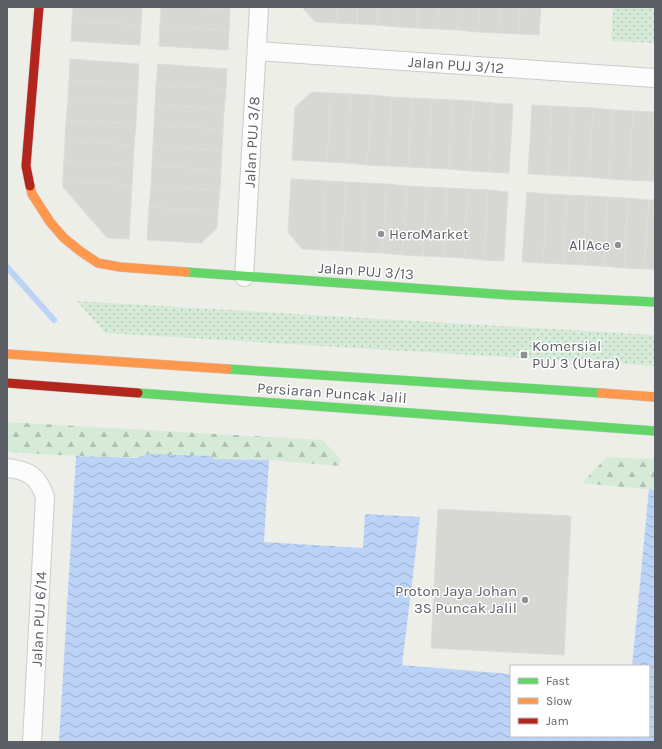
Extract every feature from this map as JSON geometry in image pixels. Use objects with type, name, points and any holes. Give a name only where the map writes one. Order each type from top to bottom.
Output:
[{"type":"main road","name":"Jalan PUJ 3/13","points":[[39,7],[26,166],[32,194],[50,222],[64,238],[98,263],[120,267],[244,277],[509,295],[655,302]]},
{"type":"main road","points":[[20,347],[40,356]]},
{"type":"main road","name":"Persiaran Puncak Jalil","points":[[7,354],[655,397]]},
{"type":"main road","name":"Persiaran Puncak Jalil","points":[[7,383],[655,431]]},
{"type":"street","name":"Jalan PUJ 3/8","points":[[244,277],[260,7]]},
{"type":"street","name":"Jalan PUJ 3/12","points":[[257,51],[655,78]]},
{"type":"street","name":"Jalan PUJ 6/14","points":[[7,468],[19,469],[37,480],[45,497],[32,742]]},
{"type":"green space","points":[[613,7],[655,7],[655,43],[611,41]]},
{"type":"green space","points":[[77,301],[655,335],[655,366],[105,333]]},
{"type":"green space","points":[[7,422],[323,440],[340,459],[340,466],[269,460],[76,456],[7,452]]},
{"type":"green space","points":[[607,457],[655,459],[655,490],[582,483]]},
{"type":"water","points":[[149,454],[211,456],[214,459],[269,460],[264,542],[363,548],[365,514],[420,517],[402,665],[510,674],[510,737],[650,737],[650,665],[632,665],[649,489],[655,490],[655,742],[59,742],[76,456],[137,458]]},
{"type":"building","points":[[73,7],[142,7],[141,25],[72,21]]},
{"type":"building","points":[[161,7],[230,10],[229,30],[160,26]]},
{"type":"building","points":[[188,7],[230,7],[230,10]]},
{"type":"building","points":[[302,7],[337,7],[336,23],[315,22]]},
{"type":"building","points":[[337,7],[357,7],[357,24],[336,23]]},
{"type":"building","points":[[357,7],[378,7],[377,25],[357,24]]},
{"type":"building","points":[[378,7],[398,7],[397,27],[377,25]]},
{"type":"building","points":[[398,7],[418,7],[417,28],[397,27]]},
{"type":"building","points":[[418,7],[439,7],[438,29],[417,28]]},
{"type":"building","points":[[439,7],[459,7],[458,30],[438,29]]},
{"type":"building","points":[[459,7],[480,7],[478,32],[458,30]]},
{"type":"building","points":[[480,7],[500,7],[498,33],[478,32]]},
{"type":"building","points":[[500,7],[520,7],[519,34],[498,33]]},
{"type":"building","points":[[520,7],[541,7],[539,35],[519,34]]},
{"type":"building","points":[[72,21],[141,25],[140,45],[71,41]]},
{"type":"building","points":[[160,26],[229,30],[228,50],[159,46]]},
{"type":"building","points":[[70,59],[139,64],[138,84],[69,80]]},
{"type":"building","points":[[158,64],[227,69],[226,89],[156,85]]},
{"type":"building","points":[[69,80],[138,84],[137,104],[68,100]]},
{"type":"building","points":[[156,85],[226,89],[224,109],[155,105]]},
{"type":"building","points":[[312,92],[331,93],[327,162],[292,160],[295,107]]},
{"type":"building","points":[[331,93],[351,94],[347,163],[327,162]]},
{"type":"building","points":[[351,94],[372,95],[367,165],[347,163]]},
{"type":"building","points":[[372,95],[392,97],[388,166],[367,165]]},
{"type":"building","points":[[392,97],[412,98],[408,167],[388,166]]},
{"type":"building","points":[[412,98],[432,99],[428,168],[408,167]]},
{"type":"building","points":[[432,99],[452,100],[449,169],[428,168]]},
{"type":"building","points":[[68,100],[137,104],[136,124],[66,120]]},
{"type":"building","points":[[452,100],[473,101],[469,171],[449,169]]},
{"type":"building","points":[[473,101],[493,103],[489,172],[469,171]]},
{"type":"building","points":[[493,103],[513,104],[509,173],[489,172]]},
{"type":"building","points":[[155,105],[224,109],[223,129],[154,125]]},
{"type":"building","points":[[532,105],[552,106],[548,175],[528,174]]},
{"type":"building","points":[[552,106],[572,107],[568,176],[548,175]]},
{"type":"building","points":[[572,107],[593,108],[589,177],[568,176]]},
{"type":"building","points":[[593,108],[613,110],[609,179],[589,177]]},
{"type":"building","points":[[613,110],[633,111],[629,180],[609,179]]},
{"type":"building","points":[[633,111],[654,112],[649,181],[629,180]]},
{"type":"building","points":[[654,112],[655,181],[649,181]]},
{"type":"building","points":[[66,120],[136,124],[134,145],[65,141]]},
{"type":"building","points":[[154,125],[223,129],[222,150],[153,146]]},
{"type":"building","points":[[65,141],[134,145],[133,165],[64,161]]},
{"type":"building","points":[[153,146],[222,150],[221,170],[152,166]]},
{"type":"building","points":[[64,161],[133,165],[132,185],[63,181]]},
{"type":"building","points":[[152,166],[221,170],[220,190],[151,186]]},
{"type":"building","points":[[291,179],[326,181],[322,250],[302,249],[288,232]]},
{"type":"building","points":[[63,181],[132,185],[129,239],[107,238],[63,187]]},
{"type":"building","points":[[326,181],[346,182],[342,251],[322,250]]},
{"type":"building","points":[[346,182],[366,183],[362,252],[342,251]]},
{"type":"building","points":[[366,183],[387,184],[382,253],[362,252]]},
{"type":"building","points":[[387,184],[407,186],[403,255],[382,253]]},
{"type":"building","points":[[151,186],[220,190],[218,211],[149,207]]},
{"type":"building","points":[[407,186],[427,187],[423,256],[403,255]]},
{"type":"building","points":[[427,187],[447,188],[444,257],[423,256]]},
{"type":"building","points":[[447,188],[468,189],[464,258],[444,257]]},
{"type":"building","points":[[468,189],[488,190],[484,260],[464,258]]},
{"type":"building","points":[[488,190],[508,192],[504,261],[484,260]]},
{"type":"building","points":[[527,192],[547,194],[543,263],[522,262]]},
{"type":"building","points":[[547,194],[567,195],[563,264],[543,263]]},
{"type":"building","points":[[567,195],[587,196],[584,265],[563,264]]},
{"type":"building","points":[[587,196],[608,197],[604,266],[584,265]]},
{"type":"building","points":[[608,197],[628,198],[624,268],[604,266]]},
{"type":"building","points":[[628,198],[649,200],[644,269],[624,268]]},
{"type":"building","points":[[649,200],[655,200],[655,269],[644,269]]},
{"type":"building","points":[[149,207],[218,211],[217,228],[201,243],[147,240]]},
{"type":"building","points":[[438,509],[571,516],[564,655],[431,648]]},
{"type":"waterway","points":[[7,267],[54,320]]},
{"type":"traffic: fast","points":[[186,272],[509,295],[655,302]]},
{"type":"traffic: fast","points":[[227,369],[601,393]]},
{"type":"traffic: fast","points":[[138,393],[655,431]]},
{"type":"traffic: slow","points":[[30,186],[32,194],[50,222],[64,238],[98,263],[120,267],[186,272]]},
{"type":"traffic: slow","points":[[7,354],[227,369]]},
{"type":"traffic: slow","points":[[601,393],[655,397]]},
{"type":"traffic: jam","points":[[30,186],[26,166],[39,7]]},
{"type":"traffic: jam","points":[[7,383],[138,393]]},
{"type":"place","name":"HeroMarket","points":[[381,234]]},
{"type":"place","name":"AllAce","points":[[618,245]]},
{"type":"place","name":"Komersial PUJ 3 (Utara)","points":[[524,355]]},
{"type":"place","name":"Proton Jaya Johan 3S Puncak Jalil","points":[[525,600]]}]
